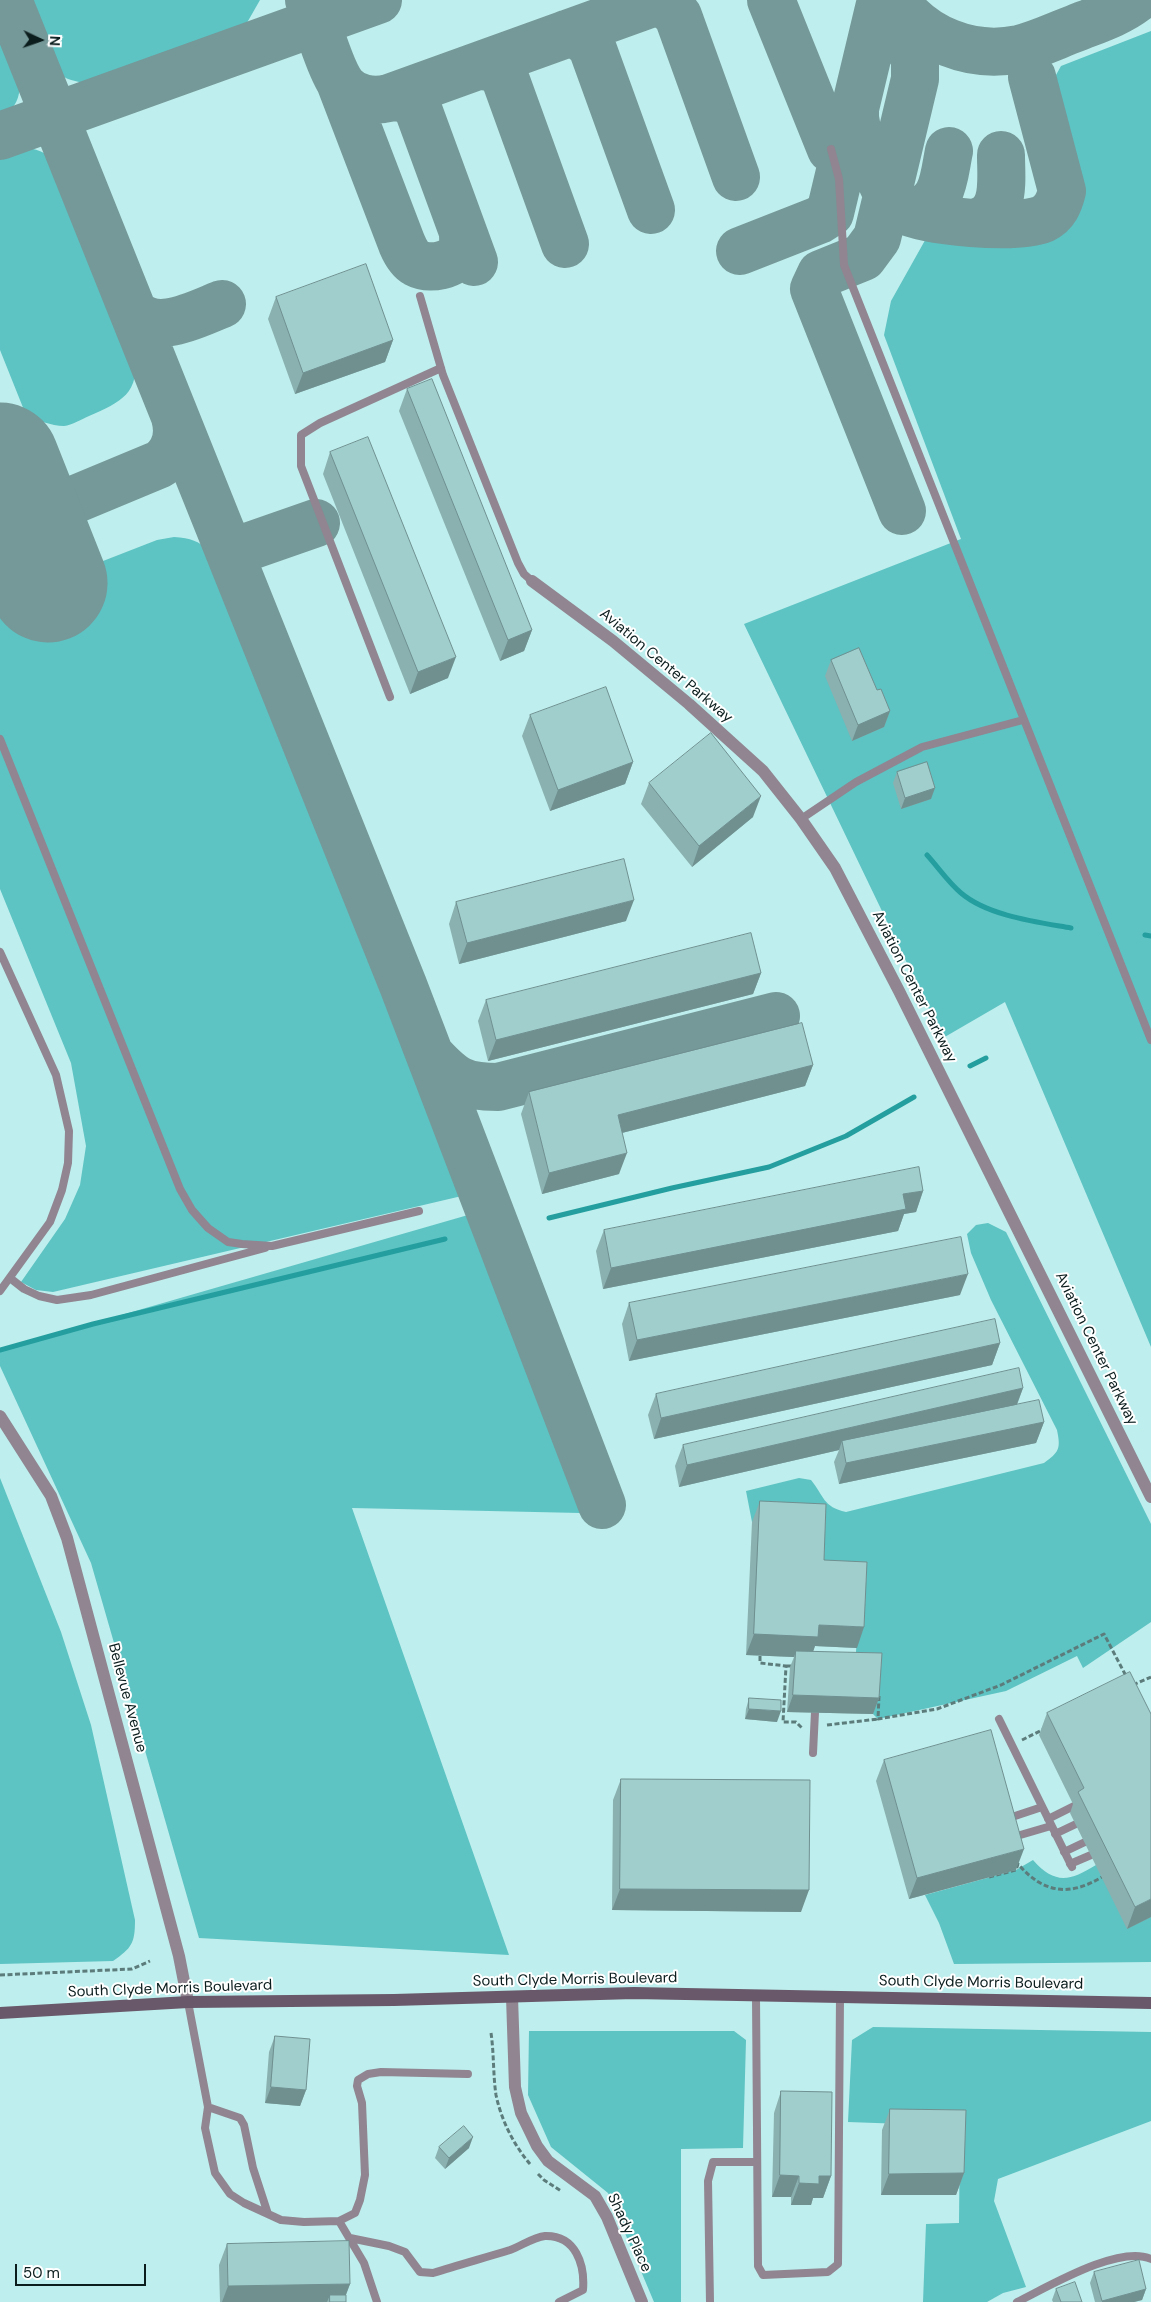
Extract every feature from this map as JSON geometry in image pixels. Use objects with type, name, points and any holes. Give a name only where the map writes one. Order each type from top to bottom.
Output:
[{"type":"main road","name":"South Clyde Morris Boulevard","points":[[0,2013],[188,2002],[512,1997],[634,1993],[756,1997],[1151,2002]]},
{"type":"street","name":"Aviation Center Parkway","points":[[532,581],[614,640],[763,771],[801,819],[835,868],[899,991],[1151,1497]]},
{"type":"street","name":"Bellevue Avenue","points":[[0,1416],[51,1496],[67,1538],[179,1956],[188,2002]]},
{"type":"street","name":"Shady Place","points":[[512,1997],[515,2087],[521,2113],[548,2161],[595,2196],[607,2217],[642,2302]]},
{"type":"lane","points":[[831,149],[839,179],[844,265],[1151,1040]]},
{"type":"lane","points":[[420,296],[441,368],[518,563],[524,574],[532,581]]},
{"type":"lane","points":[[390,697],[301,466],[301,435],[320,423],[441,368]]},
{"type":"lane","points":[[801,819],[856,782],[922,748],[1023,720]]},
{"type":"lane","points":[[0,739],[180,1189],[192,1210],[208,1228],[228,1242],[272,1246]]},
{"type":"lane","points":[[0,952],[56,1075],[69,1131],[68,1163],[62,1190],[50,1222],[0,1291]]},
{"type":"lane","points":[[10,1278],[24,1289],[39,1296],[57,1300],[91,1295],[272,1246],[419,1212]]},
{"type":"lane","points":[[812,1753],[815,1712]]},
{"type":"lane","points":[[999,1719],[1071,1866],[1091,1855]]},
{"type":"lane","points":[[1007,1839],[1049,1822],[1074,1806]]},
{"type":"lane","points":[[1002,1820],[1042,1808]]},
{"type":"lane","points":[[1055,1834],[1076,1824]]},
{"type":"lane","points":[[1064,1852],[1084,1842]]},
{"type":"lane","points":[[756,1997],[758,2266],[763,2275],[828,2272],[838,2264],[840,1997]]},
{"type":"lane","points":[[188,2002],[208,2107],[205,2128],[215,2173],[230,2194],[244,2203],[281,2220],[326,2223],[339,2221],[355,2213],[360,2200],[365,2175],[362,2103],[357,2086],[358,2080],[368,2074],[381,2072],[468,2074]]},
{"type":"lane","points":[[208,2107],[240,2118],[244,2125],[253,2168],[268,2214]]},
{"type":"lane","points":[[710,2302],[708,2181],[713,2162],[757,2162]]},
{"type":"lane","points":[[339,2221],[364,2262],[377,2302]]},
{"type":"lane","points":[[350,2238],[405,2252],[420,2272],[433,2273],[511,2250],[544,2236],[562,2238],[573,2246],[584,2277],[583,2290],[559,2302]]},
{"type":"lane","points":[[1017,2302],[1102,2262],[1130,2256],[1151,2258]]},
{"type":"path","points":[[825,1726],[831,1723],[878,1719],[937,1709],[1001,1685],[1104,1634],[1135,1694]]},
{"type":"path","points":[[760,1656],[760,1663],[802,1666]]},
{"type":"path","points":[[786,1666],[783,1722],[796,1722],[804,1730]]},
{"type":"path","points":[[1131,1686],[1151,1676]]},
{"type":"path","points":[[878,1719],[879,1690]]},
{"type":"path","points":[[1012,1746],[1050,1726]]},
{"type":"path","points":[[1015,1854],[1018,1864],[1026,1874],[1044,1886],[1062,1891],[1080,1889],[1102,1876]]},
{"type":"path","points":[[989,1877],[1016,1870],[1018,1864]]},
{"type":"path","points":[[0,1975],[132,1969],[150,1961]]},
{"type":"shaded area","points":[[26,0],[260,0],[244,28],[95,83],[71,80],[58,72],[52,64],[42,42]]},
{"type":"shaded area","points":[[0,22],[15,60],[20,86],[18,99],[11,109],[0,118]]},
{"type":"shaded area","points":[[1151,31],[1151,1347],[1005,1002],[943,1038],[744,624],[961,539],[884,335],[891,301],[928,235],[980,240],[1017,239],[1035,237],[1065,223],[1075,207],[1079,188],[1051,84],[1061,66]]},
{"type":"shaded area","points":[[20,147],[31,148],[41,152],[58,165],[134,354],[134,378],[126,394],[111,406],[64,426],[49,424],[26,415],[0,350],[0,154]]},
{"type":"shaded area","points":[[174,537],[185,538],[201,544],[210,555],[218,581],[466,1195],[53,1292],[36,1290],[21,1282],[65,1219],[80,1185],[86,1146],[71,1063],[0,889],[0,579],[8,598],[157,540]]},
{"type":"shaded area","points":[[475,1213],[581,1513],[352,1508],[509,1955],[199,1938],[91,1563],[0,1366],[0,1350]]},
{"type":"shaded area","points":[[988,1223],[1006,1232],[1151,1524],[1151,1622],[1083,1668],[1077,1656],[1006,1691],[878,1719],[873,1714],[855,1669],[860,1583],[816,1581],[818,1525],[752,1522],[746,1491],[799,1478],[811,1480],[828,1504],[846,1512],[1044,1463],[1056,1453],[1059,1446],[1057,1430],[991,1300],[971,1253],[967,1234],[976,1225]]},
{"type":"shaded area","points":[[0,1478],[61,1632],[91,1725],[135,1920],[131,1944],[113,1961],[0,1964]]},
{"type":"shaded area","points":[[1033,1860],[1048,1874],[1063,1878],[1078,1874],[1096,1865],[1151,1917],[1151,1962],[954,1964],[939,1923],[925,1895],[1016,1870]]},
{"type":"shaded area","points":[[873,2027],[1151,2032],[1151,2121],[998,2179],[994,2201],[1026,2287],[1003,2293],[987,2302],[923,2302],[926,2224],[959,2223],[960,2126],[848,2122],[852,2040]]},
{"type":"shaded area","points":[[529,2031],[734,2031],[746,2040],[743,2148],[681,2149],[681,2302],[654,2302],[608,2193],[551,2147],[528,2095]]},
{"type":"building","points":[[366,264],[393,340],[303,373],[276,297]]},
{"type":"building","points":[[432,379],[532,630],[508,640],[407,389]]},
{"type":"building","points":[[368,437],[456,657],[418,672],[330,452]]},
{"type":"building","points":[[859,648],[877,690],[881,689],[890,711],[858,725],[831,660]]},
{"type":"building","points":[[606,687],[633,762],[558,790],[530,715]]},
{"type":"building","points":[[711,733],[761,796],[699,846],[649,783]]},
{"type":"building","points":[[927,762],[935,788],[905,798],[897,772]]},
{"type":"building","points":[[624,859],[634,900],[467,943],[456,902]]},
{"type":"building","points":[[751,933],[761,973],[496,1040],[486,1000]]},
{"type":"building","points":[[802,1023],[813,1065],[618,1115],[627,1153],[549,1173],[529,1092]]},
{"type":"building","points":[[919,1167],[923,1191],[903,1194],[906,1209],[611,1268],[604,1230]]},
{"type":"building","points":[[961,1237],[968,1274],[637,1340],[629,1303]]},
{"type":"building","points":[[995,1319],[1000,1343],[661,1418],[656,1394]]},
{"type":"building","points":[[1019,1368],[1023,1388],[687,1465],[683,1445]]},
{"type":"building","points":[[1039,1400],[1044,1422],[846,1463],[842,1441]]},
{"type":"building","points":[[760,1501],[826,1504],[824,1560],[867,1562],[864,1627],[819,1625],[818,1637],[754,1634]]},
{"type":"building","points":[[796,1651],[882,1653],[879,1698],[793,1695]]},
{"type":"building","points":[[1130,1672],[1151,1714],[1151,1899],[1135,1907],[1078,1792],[1084,1788],[1047,1713]]},
{"type":"building","points":[[749,1698],[781,1700],[781,1711],[749,1709]]},
{"type":"building","points":[[991,1730],[1024,1849],[917,1878],[884,1760]]},
{"type":"building","points":[[621,1779],[810,1780],[809,1890],[620,1889]]},
{"type":"building","points":[[275,2036],[310,2039],[306,2090],[271,2087]]},
{"type":"building","points":[[781,2091],[832,2092],[831,2176],[819,2176],[819,2184],[799,2183],[799,2176],[780,2175]]},
{"type":"building","points":[[890,2109],[966,2110],[964,2173],[889,2174]]},
{"type":"building","points":[[464,2126],[473,2137],[449,2158],[439,2147]]},
{"type":"building","points":[[349,2241],[350,2284],[228,2286],[227,2244]]},
{"type":"building","points":[[1139,2260],[1146,2289],[1102,2301],[1094,2272]]},
{"type":"building","points":[[1075,2282],[1082,2302],[1061,2302],[1056,2289]]},
{"type":"building","points":[[330,2295],[346,2295],[346,2302],[330,2302]]},
{"type":"waterway","points":[[927,855],[947,879],[972,901],[1013,917],[1071,928]]},
{"type":"waterway","points":[[1145,935],[1151,936]]},
{"type":"waterway","points":[[970,1066],[986,1058]]},
{"type":"waterway","points":[[549,1218],[769,1167],[846,1136],[914,1097]]},
{"type":"waterway","points":[[0,1350],[93,1324],[445,1239]]},
{"type":"taxiway","points":[[8,0],[403,985],[602,1505]]},
{"type":"taxiway","points":[[309,0],[338,79],[347,90],[358,97],[377,100],[389,98],[661,0]]},
{"type":"taxiway","points":[[0,136],[378,0]]},
{"type":"taxiway","points":[[771,0],[831,149]]},
{"type":"taxiway","points":[[740,251],[819,220],[830,213],[881,0]]},
{"type":"taxiway","points":[[891,0],[915,60],[915,79],[877,238],[863,257],[821,274],[814,289],[902,511]]},
{"type":"taxiway","points":[[895,0],[919,26],[933,35],[949,43],[983,51],[1019,49],[1041,42],[1107,16],[1135,0]]},
{"type":"taxiway","points":[[652,3],[667,5],[678,16],[736,177]]},
{"type":"taxiway","points":[[566,34],[581,36],[592,47],[651,210]]},
{"type":"taxiway","points":[[479,66],[494,67],[505,78],[565,244]]},
{"type":"taxiway","points":[[855,108],[857,129],[888,196],[897,207],[913,214],[950,221],[993,224],[1030,222],[1043,219],[1051,214],[1058,204],[1062,191],[1032,77]]},
{"type":"taxiway","points":[[340,82],[402,244],[409,257],[421,265],[434,266],[448,263],[458,256],[461,251],[463,232]]},
{"type":"taxiway","points":[[392,97],[407,98],[418,109],[474,262]]},
{"type":"taxiway","points":[[891,210],[914,211],[924,208],[931,203],[941,188],[949,151]]},
{"type":"taxiway","points":[[973,223],[992,214],[997,206],[1001,186],[1001,155]]},
{"type":"taxiway","points":[[133,311],[142,319],[164,323],[176,321],[222,304]]},
{"type":"taxiway","points":[[23,521],[160,464],[169,455],[175,443],[177,430],[175,417]]},
{"type":"taxiway","points":[[230,553],[316,523]]},
{"type":"taxiway","points":[[431,1056],[446,1071],[460,1081],[476,1086],[498,1087],[776,1016]]},
{"type":"runway","points":[[0,462],[48,583]]}]
